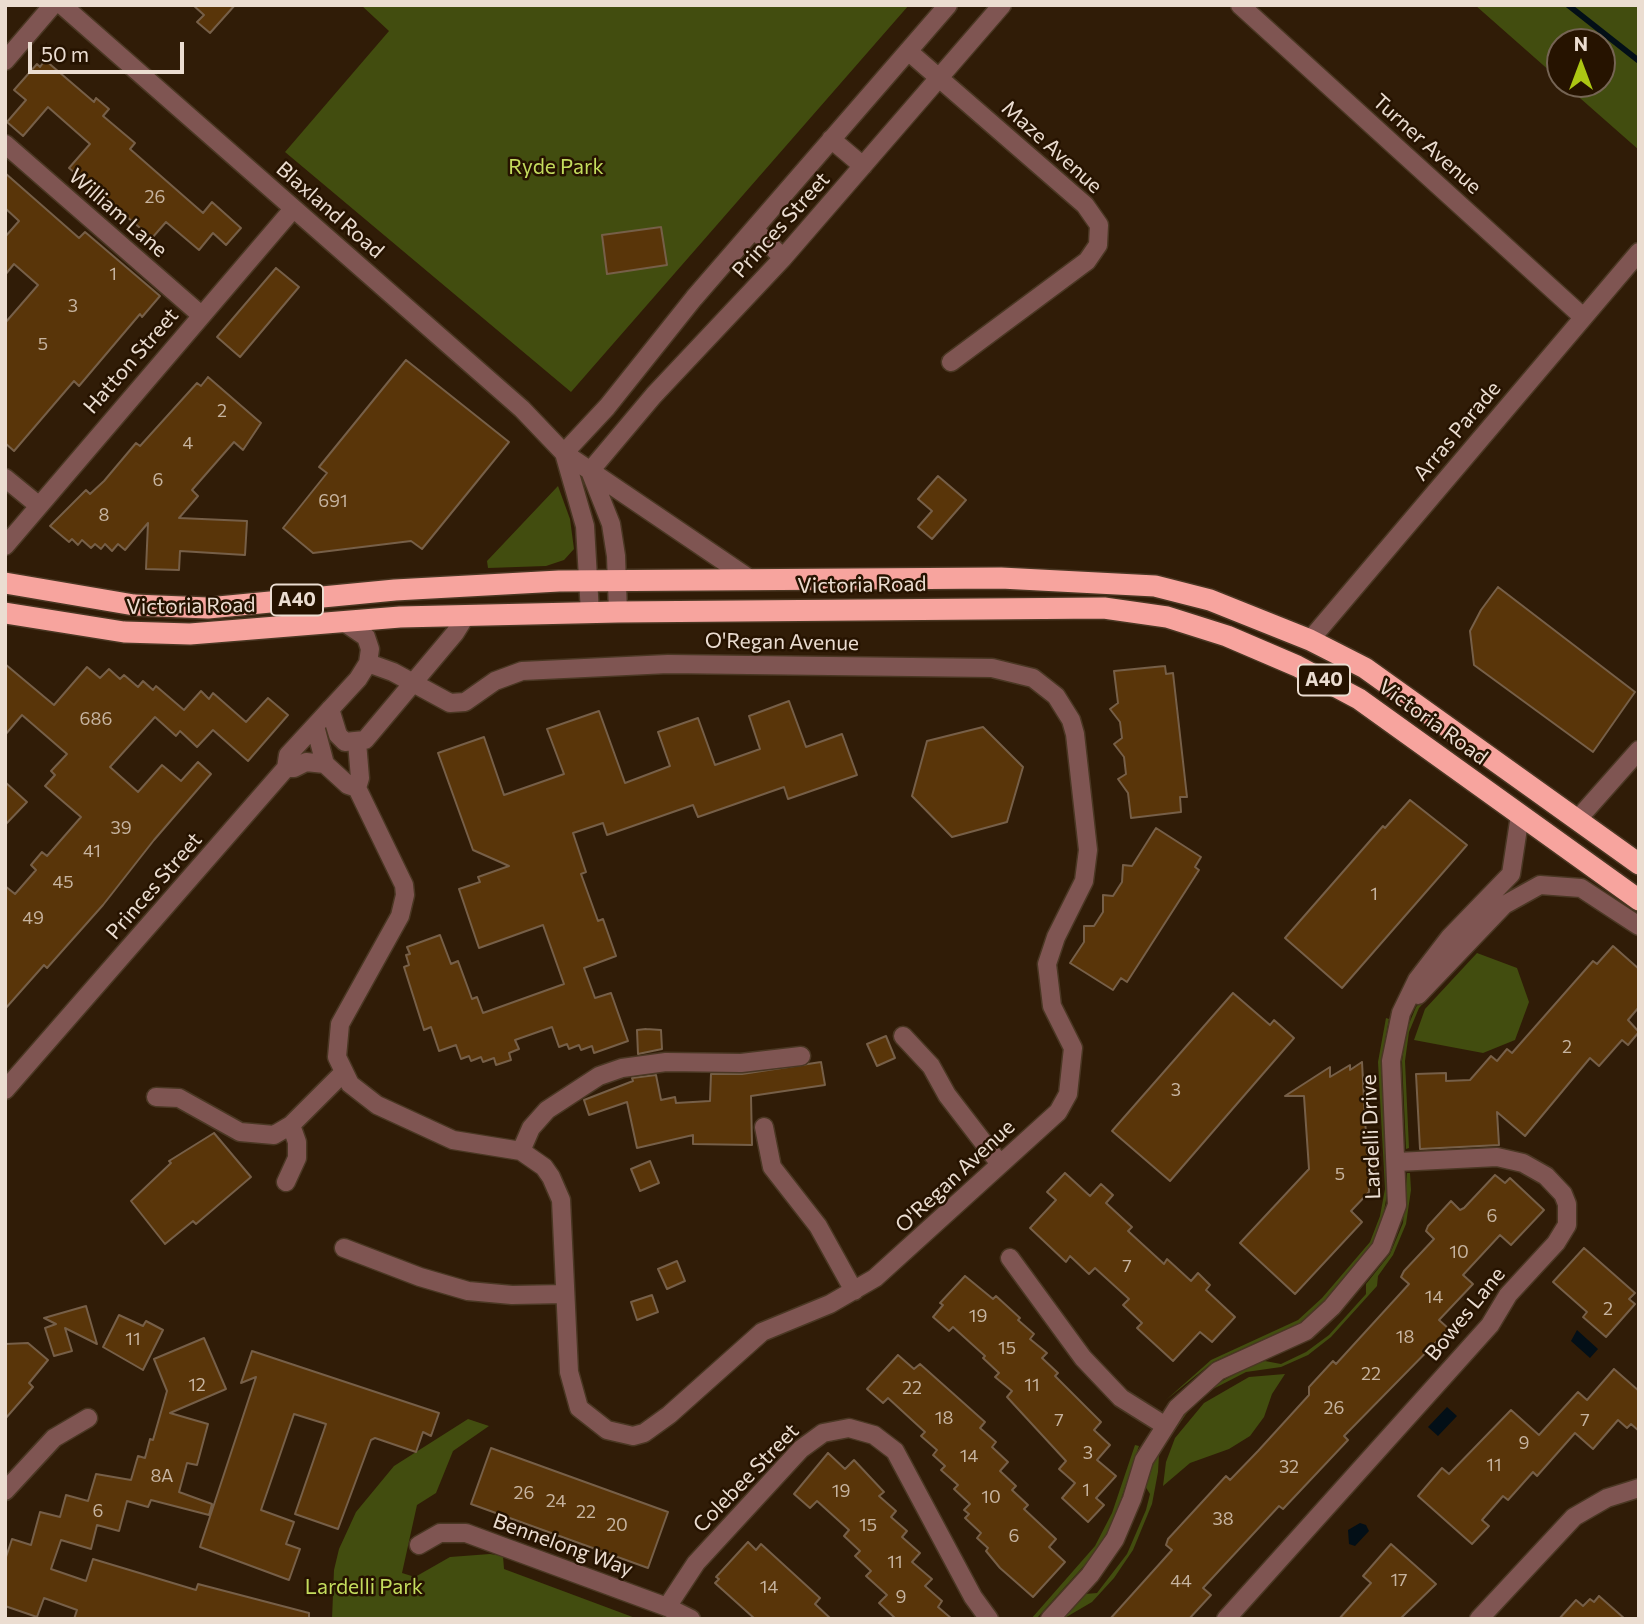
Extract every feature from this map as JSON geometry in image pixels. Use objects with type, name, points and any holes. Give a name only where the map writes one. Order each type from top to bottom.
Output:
[{"type":"highway","name":"Victoria Road","points":[[5,583],[107,601],[208,608],[460,585],[617,579],[1001,578],[1155,586],[1210,600],[1310,640],[1365,668],[1639,864]]},
{"type":"highway","name":"Victoria Road","points":[[5,613],[124,632],[190,634],[344,622],[618,612],[1104,608],[1167,617],[1227,636],[1274,656],[1359,699],[1639,900]]},
{"type":"street","points":[[5,61],[53,5]]},
{"type":"street","name":"Princes Street","points":[[564,453],[607,407],[754,229],[948,5]]},
{"type":"street","name":"Princes Street","points":[[590,471],[654,395],[783,258],[1002,5]]},
{"type":"street","name":"Turner Avenue","points":[[1240,5],[1583,317]]},
{"type":"street","name":"Blaxland Road","points":[[70,8],[293,209],[522,409],[564,453],[747,577]]},
{"type":"street","name":"Maze Avenue","points":[[908,51],[1085,205],[1099,225],[1098,245],[1087,261],[951,362]]},
{"type":"street","points":[[831,139],[863,166]]},
{"type":"street","name":"William Lane","points":[[5,145],[201,315]]},
{"type":"street","name":"Hatton Street","points":[[5,546],[37,505],[293,209]]},
{"type":"street","points":[[754,229],[783,258]]},
{"type":"street","name":"Arras Parade","points":[[1310,640],[1639,252]]},
{"type":"street","name":"Blaxland Road","points":[[564,453],[585,526],[590,613]]},
{"type":"street","points":[[590,471],[611,524],[618,612]]},
{"type":"street","points":[[5,478],[37,505]]},
{"type":"street","points":[[330,709],[338,735],[345,742],[357,743],[373,733],[465,617]]},
{"type":"street","points":[[344,622],[366,637],[370,649],[368,663]]},
{"type":"street","name":"Princes Street","points":[[5,1090],[286,768],[288,755],[358,679],[368,663]]},
{"type":"street","name":"O'Regan Avenue","points":[[368,663],[414,683],[450,703],[465,702],[495,681],[522,671],[668,664],[999,668],[1020,672],[1045,686],[1065,708],[1075,734],[1088,850],[1084,881],[1056,937],[1047,964],[1052,1006],[1073,1048],[1071,1081],[1058,1112],[899,1259],[854,1291],[762,1332],[669,1415],[644,1433],[633,1436],[607,1430],[579,1408],[569,1372],[562,1208],[558,1189],[544,1167],[521,1151]]},
{"type":"street","points":[[315,726],[325,764],[348,785],[357,788]]},
{"type":"street","points":[[357,743],[360,778],[357,788],[404,885],[405,895],[400,916],[341,1024],[337,1057],[343,1073],[359,1093],[415,1124],[453,1140],[521,1151],[531,1128],[547,1110],[599,1076],[622,1068],[666,1062],[741,1063],[801,1056]]},
{"type":"street","points":[[1577,820],[1639,750]]},
{"type":"street","points":[[286,768],[294,768],[306,762],[325,764]]},
{"type":"street","name":"Lardelli Drive","points":[[1050,1619],[1090,1575],[1115,1539],[1132,1499],[1143,1460],[1164,1424],[1192,1392],[1218,1371],[1306,1331],[1372,1262],[1393,1220],[1398,1189],[1391,1061],[1401,1013],[1417,980],[1450,937],[1511,874],[1520,815]]},
{"type":"street","points":[[1401,1013],[1504,905],[1540,885],[1581,888],[1639,926]]},
{"type":"street","points":[[903,1036],[930,1066],[947,1096],[1000,1164]]},
{"type":"street","points":[[156,1097],[179,1098],[240,1132],[253,1136],[274,1135],[291,1125],[343,1073]]},
{"type":"street","points":[[286,1182],[297,1158],[297,1142],[291,1125]]},
{"type":"street","points":[[764,1126],[772,1167],[818,1226],[854,1291]]},
{"type":"street","name":"Bowes Lane","points":[[1226,1619],[1490,1325],[1508,1295],[1556,1243],[1567,1225],[1567,1203],[1563,1194],[1546,1176],[1523,1163],[1497,1157],[1397,1162]]},
{"type":"street","points":[[344,1248],[420,1278],[468,1291],[512,1295],[565,1294]]},
{"type":"street","points":[[1010,1258],[1083,1358],[1121,1398],[1164,1424]]},
{"type":"street","points":[[5,1491],[54,1438],[88,1418]]},
{"type":"street","name":"Colebee Street","points":[[667,1607],[696,1563],[801,1449],[823,1433],[849,1428],[874,1434],[895,1451],[973,1597],[989,1619]]},
{"type":"street","points":[[1479,1619],[1574,1517],[1607,1498],[1639,1488]]},
{"type":"street","name":"Bennelong Way","points":[[419,1545],[440,1533],[466,1533],[667,1607],[691,1619]]},
{"type":"green space","name":"Ryde Park","points":[[361,5],[909,5],[571,392],[285,152],[389,31]]},
{"type":"green space","points":[[1475,5],[1639,5],[1639,150],[1580,98],[1616,98],[1616,28],[1546,28],[1546,68]]},
{"type":"green space","points":[[558,486],[570,519],[574,549],[564,560],[546,566],[488,568],[487,561]]},
{"type":"green space","points":[[1542,893],[1514,909],[1487,933],[1512,907]]},
{"type":"green space","points":[[1486,934],[1419,1008],[1409,1032],[1405,1061],[1409,1148],[1406,1149],[1402,1061],[1406,1031],[1416,1007]]},
{"type":"green space","points":[[1477,953],[1517,968],[1529,1002],[1515,1040],[1483,1053],[1414,1040],[1425,1009]]},
{"type":"green space","points":[[1386,1018],[1389,1019],[1381,1063],[1388,1189],[1383,1217],[1372,1244],[1325,1300],[1300,1323],[1213,1362],[1166,1400],[1211,1360],[1298,1320],[1322,1298],[1370,1242],[1380,1216],[1385,1189],[1378,1062]]},
{"type":"green space","points":[[1407,1173],[1410,1173],[1411,1190],[1406,1224],[1393,1255],[1378,1276],[1377,1286],[1331,1337],[1308,1355],[1281,1367],[1246,1372],[1213,1389],[1189,1410],[1162,1449],[1159,1448],[1176,1420],[1211,1387],[1252,1365],[1265,1361],[1281,1364],[1306,1352],[1329,1335],[1366,1294],[1366,1284],[1390,1254],[1403,1223]]},
{"type":"green space","points":[[1285,1374],[1272,1394],[1264,1417],[1250,1436],[1229,1449],[1190,1463],[1163,1486],[1166,1462],[1175,1438],[1204,1403],[1249,1377]]},
{"type":"green space","name":"Lardelli Park","points":[[468,1419],[489,1426],[453,1451],[436,1493],[417,1505],[402,1573],[415,1577],[450,1557],[490,1554],[503,1556],[504,1569],[638,1619],[332,1619],[334,1570],[339,1549],[356,1512],[394,1466]]},
{"type":"green space","points":[[1135,1445],[1139,1446],[1116,1514],[1099,1549],[1037,1618],[1031,1619],[1095,1546],[1112,1513]]},
{"type":"green space","points":[[1157,1454],[1158,1472],[1152,1504],[1133,1550],[1114,1578],[1092,1602],[1063,1619],[1085,1594],[1097,1593],[1127,1554],[1146,1510],[1150,1494],[1145,1486]]},
{"type":"shaded area","points":[[1577,1330],[1598,1349],[1590,1358],[1571,1341]]},
{"type":"shaded area","points":[[1447,1407],[1457,1416],[1438,1436],[1428,1427]]},
{"type":"shaded area","points":[[1360,1523],[1366,1525],[1369,1531],[1355,1546],[1349,1544],[1348,1530]]},
{"type":"building","points":[[193,5],[235,5],[210,33],[197,22],[204,15]]},
{"type":"building","points":[[45,60],[94,102],[96,98],[109,109],[103,116],[135,143],[130,149],[203,213],[212,202],[241,228],[226,245],[213,233],[199,250],[166,222],[152,238],[69,168],[90,144],[48,107],[23,136],[7,122],[26,100],[14,90],[37,64],[40,67]]},
{"type":"building","points":[[5,173],[79,238],[85,232],[160,296],[142,317],[140,314],[79,386],[74,381],[14,451],[5,443],[5,323],[38,285],[14,264],[5,275],[5,237],[19,221],[5,208]]},
{"type":"building","points":[[661,227],[667,265],[607,274],[602,235]]},
{"type":"building","points":[[276,268],[299,287],[240,357],[217,337]]},
{"type":"building","points":[[406,360],[509,442],[422,549],[411,541],[313,553],[283,528],[327,473],[319,467]]},
{"type":"building","points":[[208,377],[261,423],[243,450],[234,442],[192,490],[198,496],[179,518],[247,521],[245,555],[180,551],[179,570],[146,569],[148,523],[125,550],[118,544],[112,551],[105,544],[101,549],[95,544],[91,548],[82,540],[78,545],[72,539],[69,542],[50,526],[86,490],[90,494],[104,481],[136,443],[140,446],[197,383],[201,386]]},
{"type":"building","points":[[938,476],[966,500],[932,539],[918,527],[932,511],[918,499]]},
{"type":"building","points":[[1498,587],[1635,692],[1593,752],[1474,665],[1470,631]]},
{"type":"building","points":[[5,664],[54,705],[87,667],[100,678],[109,669],[120,679],[124,675],[138,687],[143,681],[153,690],[156,686],[184,710],[201,691],[209,699],[213,693],[246,722],[268,698],[288,715],[248,761],[213,730],[197,747],[180,731],[176,736],[155,717],[110,767],[138,792],[162,765],[181,781],[198,762],[211,774],[103,905],[47,968],[44,965],[5,1009],[5,886],[15,894],[36,870],[31,865],[42,852],[47,856],[81,817],[45,786],[55,775],[51,771],[67,754],[22,715],[5,735]]},
{"type":"building","points":[[1165,666],[1166,674],[1173,673],[1187,797],[1180,797],[1181,812],[1131,818],[1128,793],[1118,779],[1126,774],[1124,757],[1114,744],[1122,738],[1120,722],[1110,709],[1118,703],[1114,671]]},
{"type":"building","points":[[789,701],[806,747],[842,734],[857,775],[788,799],[784,787],[698,817],[693,805],[607,835],[603,823],[573,833],[586,872],[581,874],[598,921],[603,919],[616,956],[584,968],[595,998],[611,993],[628,1041],[594,1053],[592,1046],[581,1050],[579,1045],[569,1049],[567,1044],[559,1047],[552,1027],[515,1040],[519,1049],[509,1053],[511,1060],[496,1065],[494,1058],[483,1062],[481,1057],[471,1061],[469,1056],[461,1059],[456,1045],[439,1051],[431,1027],[424,1030],[404,967],[409,965],[406,955],[410,954],[407,947],[440,935],[451,964],[458,961],[472,999],[477,997],[483,1013],[564,984],[543,925],[479,948],[459,889],[480,882],[478,877],[509,866],[473,850],[438,753],[484,737],[504,795],[564,774],[547,729],[599,711],[625,783],[670,766],[658,732],[698,718],[715,765],[760,749],[749,716]]},
{"type":"building","points":[[983,727],[1023,767],[1007,822],[952,837],[912,796],[927,741]]},
{"type":"building","points":[[5,782],[27,802],[5,825]]},
{"type":"building","points":[[1410,800],[1467,845],[1342,988],[1285,938],[1383,826],[1385,828]]},
{"type":"building","points":[[1156,828],[1201,857],[1195,867],[1199,870],[1127,982],[1121,978],[1113,990],[1070,963],[1084,942],[1084,926],[1094,926],[1103,912],[1103,895],[1113,896],[1122,882],[1123,865],[1132,866]]},
{"type":"building","points":[[1613,946],[1639,969],[1639,1007],[1628,1020],[1639,1032],[1628,1045],[1622,1040],[1599,1066],[1590,1058],[1525,1136],[1497,1112],[1499,1145],[1420,1149],[1416,1074],[1446,1073],[1446,1081],[1470,1080],[1491,1056],[1497,1061],[1507,1049],[1512,1053],[1593,961],[1597,964]]},
{"type":"building","points":[[1233,993],[1270,1025],[1274,1020],[1294,1038],[1170,1181],[1112,1131]]},
{"type":"building","points":[[637,1030],[661,1030],[662,1049],[638,1054]]},
{"type":"building","points":[[886,1036],[895,1058],[877,1066],[867,1044]]},
{"type":"building","points":[[821,1062],[825,1085],[751,1096],[752,1145],[693,1144],[693,1135],[637,1148],[627,1102],[589,1115],[584,1100],[633,1081],[632,1078],[656,1075],[661,1100],[675,1097],[676,1103],[710,1101],[711,1074],[742,1074]]},
{"type":"building","points":[[1362,1062],[1367,1154],[1375,1154],[1376,1179],[1369,1179],[1369,1192],[1351,1211],[1362,1222],[1295,1294],[1240,1243],[1309,1169],[1304,1096],[1285,1096],[1330,1067],[1330,1077],[1350,1065],[1350,1070]]},
{"type":"building","points":[[214,1133],[251,1177],[196,1224],[193,1221],[165,1244],[131,1201],[171,1163],[169,1161]]},
{"type":"building","points":[[650,1161],[659,1183],[640,1191],[631,1169]]},
{"type":"building","points":[[1065,1173],[1090,1196],[1101,1184],[1113,1195],[1106,1203],[1132,1227],[1128,1231],[1164,1264],[1167,1259],[1191,1281],[1198,1273],[1210,1285],[1206,1290],[1235,1317],[1212,1342],[1200,1332],[1173,1361],[1137,1328],[1142,1323],[1123,1305],[1129,1299],[1095,1268],[1089,1274],[1070,1256],[1066,1262],[1030,1228],[1056,1200],[1047,1192]]},
{"type":"building","points":[[1495,1175],[1505,1183],[1510,1178],[1544,1210],[1511,1245],[1500,1235],[1463,1275],[1473,1284],[1439,1320],[1449,1329],[1344,1436],[1348,1440],[1283,1509],[1279,1506],[1203,1588],[1211,1595],[1189,1619],[1110,1619],[1172,1550],[1166,1545],[1168,1539],[1226,1476],[1230,1480],[1258,1451],[1309,1395],[1309,1387],[1333,1361],[1336,1364],[1409,1284],[1401,1277],[1434,1239],[1426,1231],[1428,1226],[1451,1201],[1460,1210],[1464,1208]]},
{"type":"building","points":[[1584,1248],[1635,1293],[1629,1299],[1635,1304],[1606,1337],[1583,1317],[1587,1312],[1553,1282]]},
{"type":"building","points":[[677,1261],[685,1281],[667,1289],[658,1269]]},
{"type":"building","points":[[965,1276],[993,1299],[996,1296],[1020,1318],[1018,1320],[1034,1334],[1030,1339],[1047,1353],[1042,1358],[1058,1373],[1055,1376],[1101,1422],[1094,1430],[1110,1445],[1097,1460],[1116,1476],[1096,1498],[1104,1505],[1088,1522],[1062,1498],[1075,1483],[1059,1469],[1066,1461],[1007,1397],[1012,1391],[995,1377],[999,1373],[983,1358],[985,1356],[953,1327],[949,1331],[933,1317],[943,1305],[940,1303]]},
{"type":"building","points":[[652,1295],[658,1312],[637,1320],[631,1302]]},
{"type":"building","points":[[86,1306],[97,1344],[65,1328],[72,1351],[54,1356],[45,1328],[56,1324],[44,1318]]},
{"type":"building","points":[[119,1315],[143,1326],[146,1321],[163,1330],[143,1370],[103,1347]]},
{"type":"building","points":[[204,1338],[226,1389],[170,1413],[208,1424],[197,1465],[187,1463],[179,1492],[212,1504],[209,1515],[151,1500],[148,1507],[127,1501],[119,1531],[97,1525],[91,1549],[61,1540],[51,1569],[86,1581],[93,1559],[196,1590],[198,1584],[309,1613],[309,1619],[74,1619],[77,1610],[44,1598],[37,1617],[5,1606],[5,1560],[12,1539],[31,1545],[40,1512],[60,1517],[66,1495],[88,1501],[96,1474],[131,1480],[138,1456],[145,1458],[150,1439],[153,1440],[167,1391],[154,1359]]},
{"type":"building","points":[[28,1343],[48,1360],[29,1383],[33,1387],[5,1419],[5,1344]]},
{"type":"building","points":[[252,1351],[439,1413],[431,1436],[423,1432],[416,1452],[375,1438],[371,1440],[338,1529],[295,1514],[326,1424],[294,1414],[261,1510],[294,1522],[286,1544],[300,1549],[289,1580],[200,1547],[256,1377],[241,1383]]},
{"type":"building","points":[[898,1355],[914,1369],[920,1364],[985,1422],[980,1428],[996,1442],[992,1447],[1008,1462],[1000,1471],[1016,1486],[1012,1490],[1028,1505],[1024,1509],[1056,1539],[1049,1547],[1065,1562],[1033,1597],[1000,1568],[986,1551],[988,1548],[977,1538],[981,1533],[965,1518],[969,1514],[964,1510],[970,1504],[954,1489],[958,1485],[941,1470],[945,1466],[933,1455],[937,1450],[921,1436],[925,1432],[888,1398],[883,1403],[867,1389]]},
{"type":"building","points":[[1614,1369],[1639,1391],[1639,1431],[1631,1424],[1627,1428],[1618,1420],[1593,1449],[1575,1433],[1537,1476],[1533,1472],[1508,1500],[1503,1496],[1482,1520],[1489,1526],[1472,1544],[1418,1496],[1442,1468],[1449,1474],[1511,1410],[1539,1435],[1578,1392],[1587,1400]]},
{"type":"building","points":[[491,1448],[668,1512],[648,1568],[471,1504]]},
{"type":"building","points":[[828,1453],[845,1469],[854,1460],[884,1492],[879,1496],[896,1511],[891,1517],[907,1531],[902,1537],[920,1553],[912,1562],[932,1579],[925,1586],[942,1601],[938,1607],[952,1619],[896,1619],[879,1603],[887,1595],[866,1576],[871,1571],[855,1556],[860,1551],[844,1536],[849,1530],[817,1501],[810,1508],[794,1494]]},
{"type":"building","points":[[748,1542],[756,1550],[761,1544],[820,1598],[815,1604],[831,1619],[755,1619],[715,1583],[719,1579],[716,1577]]},
{"type":"building","points":[[1391,1544],[1436,1584],[1400,1619],[1339,1619],[1371,1583],[1363,1576]]},
{"type":"building","points":[[1599,1596],[1625,1619],[1559,1619],[1576,1600],[1583,1606],[1590,1599],[1594,1602]]},
{"type":"waterway","points":[[1568,5],[1639,61]]}]
